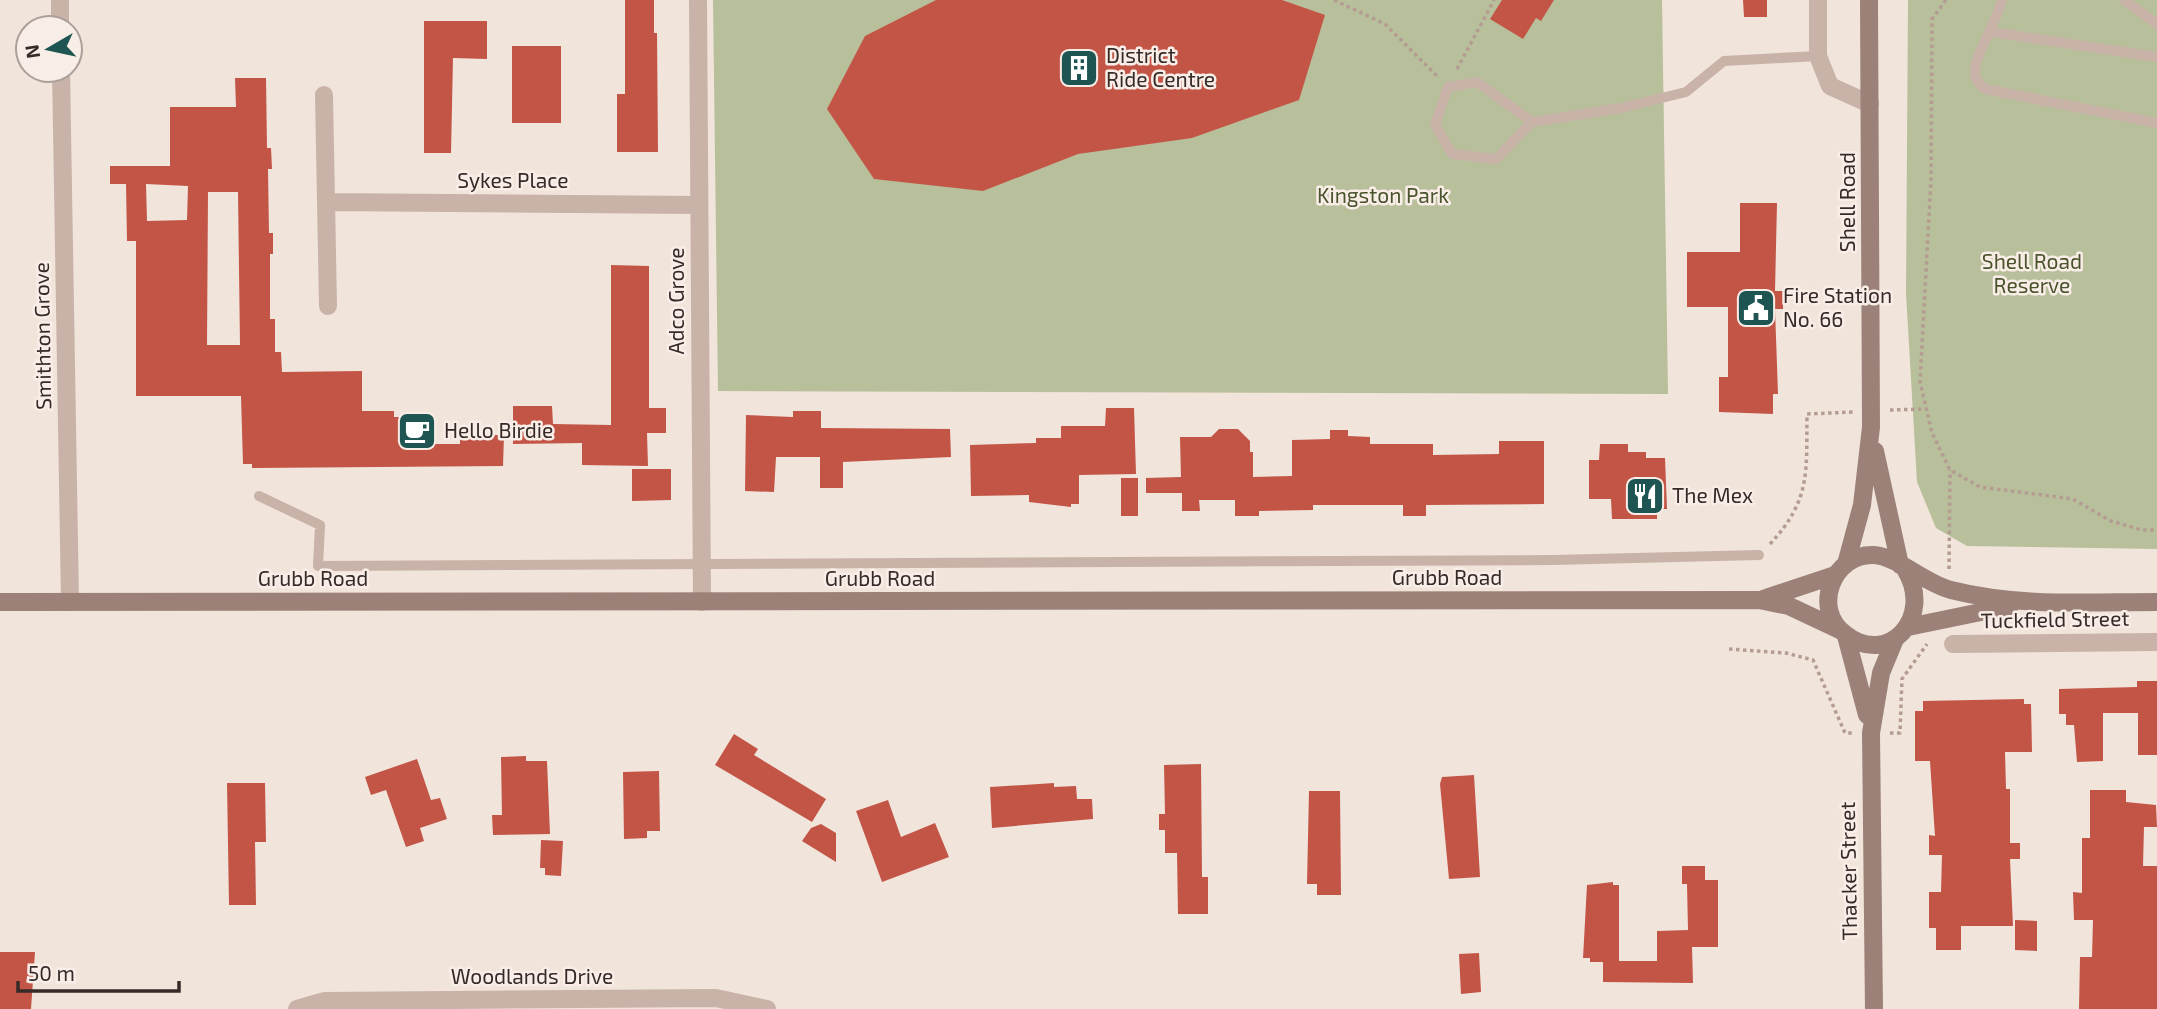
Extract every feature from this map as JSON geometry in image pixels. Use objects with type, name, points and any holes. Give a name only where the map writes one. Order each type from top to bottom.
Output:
[{"type":"main road","name":"Shell Road","points":[[1841,569],[1862,505],[1871,419],[1869,0]]},
{"type":"main road","name":"Shell Road","points":[[1871,419],[1902,567]]},
{"type":"main road","points":[[1873,555],[1902,567],[1913,582],[1917,598],[1915,613],[1901,633],[1870,644],[1843,633],[1828,603],[1829,588],[1841,569],[1859,557],[1873,555]]},
{"type":"main road","name":"Tuckfield Street","points":[[1902,567],[1949,589],[2027,603],[2157,602]]},
{"type":"main road","name":"Grubb Road","points":[[1759,600],[1841,569]]},
{"type":"main road","name":"Grubb Road","points":[[0,602],[1759,600],[1789,606],[1843,633]]},
{"type":"main road","name":"Tuckfield Street","points":[[1901,633],[2027,603]]},
{"type":"main road","name":"Thacker Street","points":[[1843,633],[1863,692],[1871,733]]},
{"type":"main road","name":"Thacker Street","points":[[1874,1009],[1871,733],[1881,673],[1901,633]]},
{"type":"street","name":"Adco Grove","points":[[698,0],[702,601]]},
{"type":"street","points":[[1818,0],[1818,56],[1830,86],[1870,104]]},
{"type":"street","name":"Smithton Grove","points":[[61,84],[70,602]]},
{"type":"street","points":[[324,95],[328,306]]},
{"type":"street","name":"Sykes Place","points":[[326,202],[699,205]]},
{"type":"street","name":"Tuckfield Street","points":[[1953,644],[2157,642]]},
{"type":"street","name":"Woodlands Drive","points":[[297,1009],[325,1001],[716,998],[767,1009]]},
{"type":"lane","points":[[2002,0],[1991,32],[1974,67],[1976,80],[1985,89],[2157,123]]},
{"type":"lane","points":[[2124,0],[2157,24]]},
{"type":"lane","points":[[1991,32],[2157,57]]},
{"type":"lane","points":[[1532,122],[1477,82],[1448,87],[1435,125],[1452,153],[1496,159],[1532,122],[1622,108],[1686,92],[1724,61],[1818,56]]},
{"type":"lane","name":"Grubb Road","points":[[259,496],[320,525],[318,566],[1553,561],[1759,555]]},
{"type":"path","points":[[1334,0],[1385,24],[1448,87],[1494,0]]},
{"type":"path","points":[[1946,0],[1932,19],[1931,180],[1920,382],[1932,433],[1950,470],[1949,589]]},
{"type":"path","points":[[1759,555],[1785,527],[1805,488],[1807,414],[1871,419],[1926,408]]},
{"type":"path","points":[[1950,470],[1980,487],[2073,499],[2111,521],[2142,530],[2157,530]]},
{"type":"green space","name":"Kingston Park","points":[[713,0],[1662,0],[1668,394],[718,391]]},
{"type":"green space","name":"Shell Road Reserve","points":[[1908,0],[2157,0],[2157,549],[1967,546],[1936,528],[1917,482],[1906,293]]},
{"type":"building","points":[[625,0],[654,0],[654,33],[657,33],[658,152],[617,152],[617,94],[625,94]]},
{"type":"building","name":"District Ride Centre","points":[[936,0],[1282,0],[1325,15],[1299,100],[1192,138],[1078,154],[983,191],[874,179],[827,109],[865,36]]},
{"type":"building","points":[[1502,0],[1554,0],[1541,21],[1536,18],[1523,39],[1490,19]]},
{"type":"building","points":[[1743,0],[1767,0],[1767,17],[1744,17]]},
{"type":"building","points":[[424,21],[487,21],[487,59],[453,58],[451,153],[424,153]]},
{"type":"building","points":[[512,46],[561,46],[561,123],[512,123]]},
{"type":"building","points":[[235,78],[266,78],[267,148],[271,148],[272,169],[268,169],[269,233],[273,233],[273,254],[270,254],[270,319],[275,319],[275,352],[281,352],[282,372],[362,371],[362,411],[394,411],[394,417],[428,417],[428,444],[460,444],[460,435],[504,435],[503,466],[252,468],[252,464],[243,464],[241,396],[136,396],[136,241],[127,241],[126,184],[110,184],[110,166],[170,166],[170,107],[236,107]],"holes":[[[146,184],[188,186],[187,220],[147,221]],[[208,192],[238,192],[240,345],[207,345]]]},
{"type":"building","name":"Fire Station No. 66","points":[[1740,203],[1777,203],[1775,291],[1783,291],[1783,309],[1775,309],[1778,394],[1773,394],[1773,414],[1719,412],[1719,377],[1728,377],[1728,307],[1687,307],[1687,252],[1740,252]]},
{"type":"building","points":[[611,265],[649,266],[649,408],[666,408],[666,433],[647,433],[648,466],[582,465],[582,443],[513,444],[513,406],[552,406],[553,424],[611,425]]},
{"type":"building","points":[[1106,408],[1134,408],[1136,474],[1079,475],[1079,504],[1071,504],[1071,507],[1029,502],[1029,495],[971,496],[970,445],[1036,443],[1036,438],[1061,438],[1061,426],[1105,426]]},
{"type":"building","points":[[793,411],[821,411],[821,428],[950,429],[951,457],[843,462],[843,488],[820,488],[820,457],[776,457],[774,492],[745,491],[746,415],[793,417]]},
{"type":"building","points":[[1219,429],[1238,429],[1250,441],[1253,477],[1292,476],[1292,440],[1330,439],[1330,430],[1348,430],[1348,436],[1370,437],[1370,444],[1433,444],[1433,455],[1499,454],[1499,441],[1544,441],[1544,504],[1426,505],[1426,516],[1403,516],[1403,505],[1313,505],[1313,510],[1259,511],[1259,516],[1235,516],[1235,500],[1199,500],[1200,511],[1182,511],[1182,493],[1146,493],[1146,478],[1181,477],[1180,437],[1211,437]]},
{"type":"building","points":[[1600,444],[1628,444],[1628,452],[1646,452],[1646,458],[1665,458],[1667,509],[1657,509],[1657,519],[1612,519],[1611,499],[1589,499],[1589,460],[1599,460]]},
{"type":"building","points":[[632,469],[671,469],[671,500],[632,501]]},
{"type":"building","points":[[1121,478],[1138,478],[1138,516],[1121,516]]},
{"type":"building","points":[[2137,681],[2157,681],[2157,755],[2138,755],[2138,713],[2103,713],[2103,761],[2077,762],[2074,725],[2066,725],[2066,714],[2059,714],[2059,689],[2137,687]]},
{"type":"building","points":[[2024,699],[2024,704],[2031,704],[2032,752],[2005,752],[2006,789],[2010,789],[2010,843],[2020,843],[2020,859],[2010,859],[2013,926],[1961,926],[1961,950],[1936,950],[1936,928],[1929,928],[1929,892],[1941,892],[1942,855],[1929,855],[1929,835],[1935,836],[1930,761],[1915,761],[1915,711],[1923,711],[1923,701]]},
{"type":"building","points":[[734,734],[758,749],[754,755],[826,799],[812,822],[715,765]]},
{"type":"building","points":[[526,756],[526,761],[547,761],[550,834],[493,835],[492,815],[502,815],[501,757]]},
{"type":"building","points":[[417,759],[431,800],[440,798],[447,819],[420,828],[424,841],[406,847],[386,790],[371,795],[365,777]]},
{"type":"building","points":[[1201,764],[1202,877],[1208,877],[1208,914],[1178,914],[1177,853],[1165,853],[1165,830],[1159,830],[1159,814],[1165,814],[1164,765]]},
{"type":"building","points":[[659,771],[660,831],[647,831],[647,838],[624,839],[623,772]]},
{"type":"building","points":[[1474,775],[1480,877],[1449,879],[1440,784],[1442,777]]},
{"type":"building","points":[[227,783],[265,783],[266,842],[255,842],[256,905],[229,905]]},
{"type":"building","points":[[1054,783],[1054,787],[1076,786],[1077,799],[1092,799],[1093,819],[992,828],[990,787]]},
{"type":"building","points":[[2090,790],[2126,790],[2126,802],[2156,805],[2157,827],[2144,827],[2143,866],[2157,866],[2157,1009],[2079,1009],[2080,957],[2092,957],[2093,920],[2074,920],[2073,892],[2082,893],[2082,838],[2090,838]]},
{"type":"building","points":[[1309,791],[1340,791],[1341,895],[1317,895],[1317,884],[1307,884]]},
{"type":"building","points":[[888,800],[901,837],[935,823],[949,857],[882,882],[856,811]]},
{"type":"building","points":[[821,824],[836,833],[836,862],[802,841],[811,828]]},
{"type":"building","points":[[541,840],[563,841],[561,876],[545,875],[545,868],[540,868]]},
{"type":"building","points":[[1682,866],[1705,866],[1705,880],[1718,880],[1718,947],[1692,947],[1693,983],[1603,982],[1603,962],[1590,962],[1590,958],[1583,958],[1587,885],[1613,882],[1613,885],[1619,885],[1619,961],[1657,961],[1657,931],[1688,930],[1687,884],[1682,884]]},
{"type":"building","points":[[2015,920],[2037,921],[2037,951],[2015,950]]},
{"type":"building","points":[[0,952],[35,952],[31,1009],[0,1009]]},
{"type":"building","points":[[1479,953],[1481,992],[1461,994],[1459,954]]},
{"type":"place","name":"District Ride Centre","points":[[1079,68]]},
{"type":"place","name":"Fire Station No. 66","points":[[1756,308]]},
{"type":"place","name":"Hello Birdie","points":[[417,431]]},
{"type":"place","name":"The Mex","points":[[1645,496]]}]
